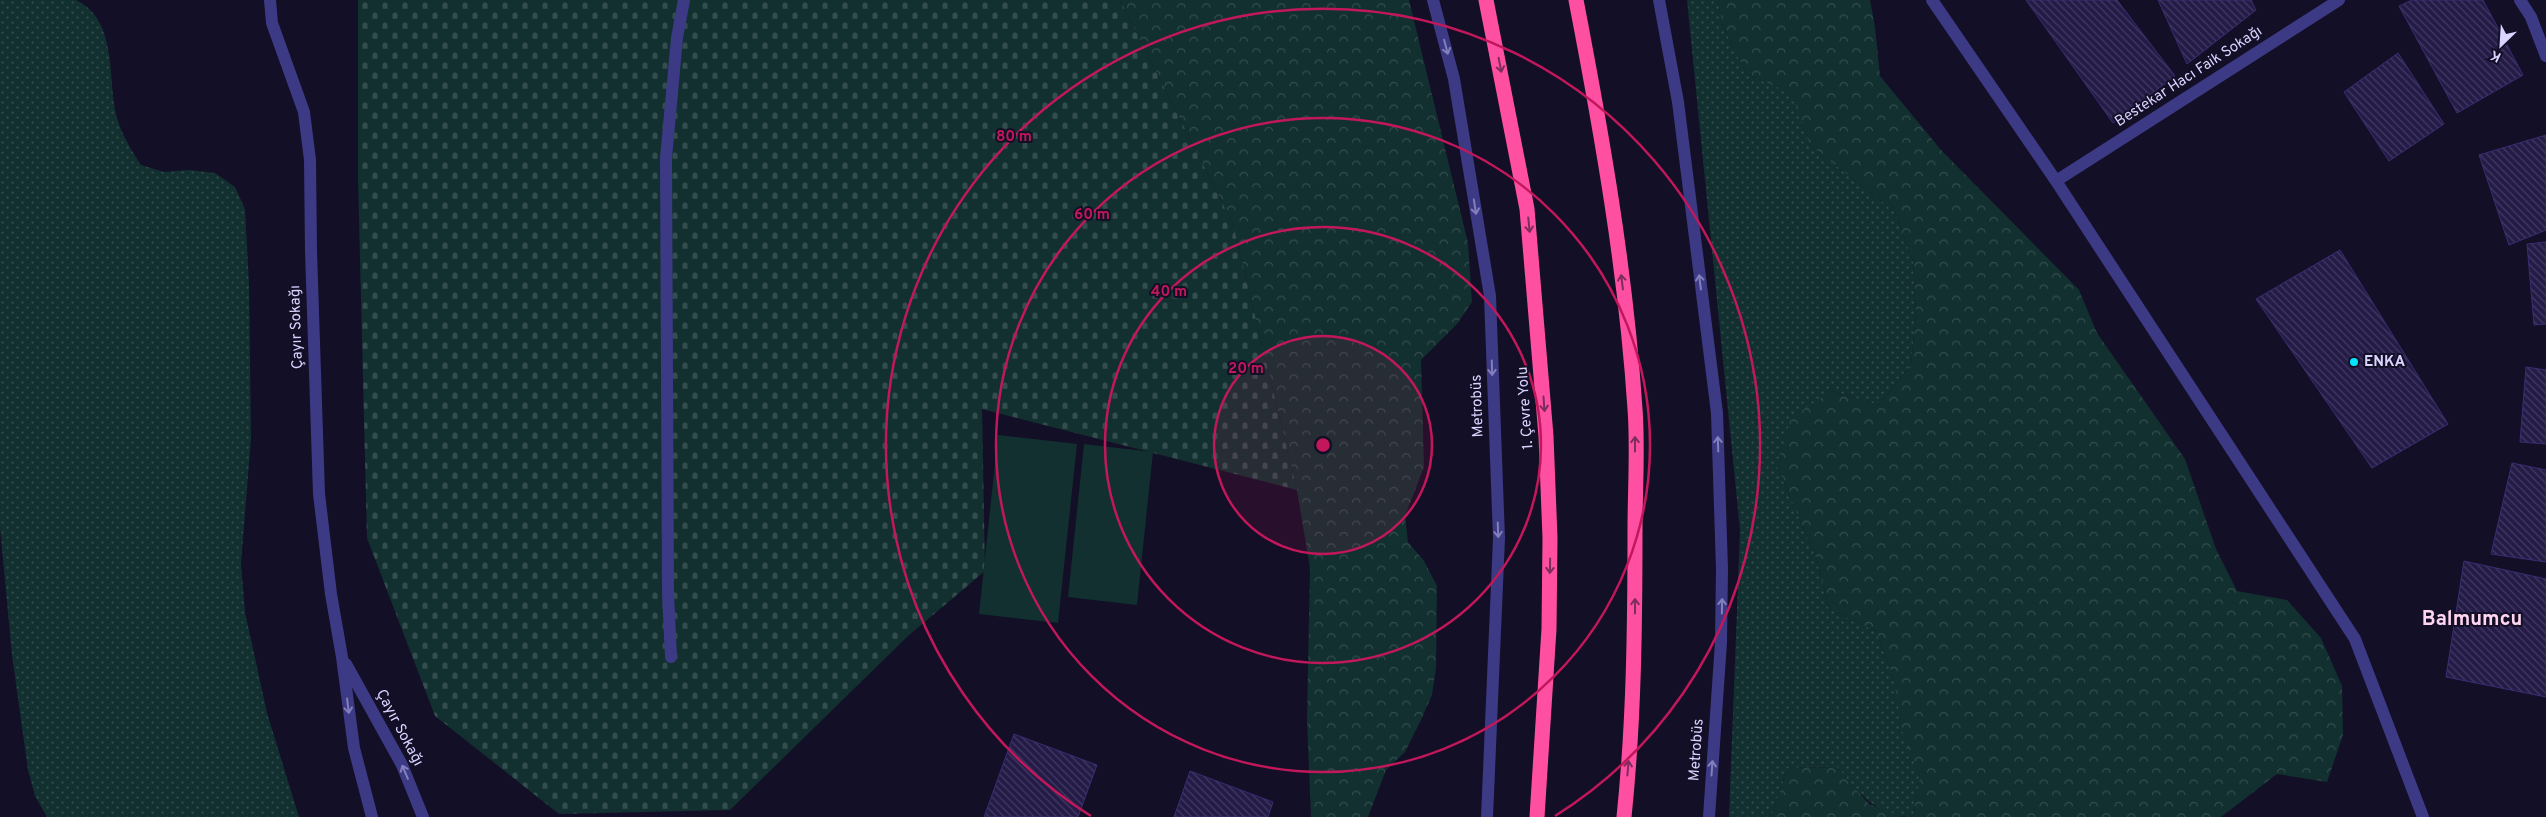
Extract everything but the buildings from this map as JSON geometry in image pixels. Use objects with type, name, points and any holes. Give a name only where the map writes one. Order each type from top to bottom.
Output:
[{"type":"highway","name":"1. Çevre Yolu","points":[[1486,0],[1527,209],[1546,436],[1550,538],[1549,629],[1537,817]]},
{"type":"highway","points":[[1576,0],[1594,94],[1614,218],[1635,410],[1635,643],[1629,767],[1624,817]]},
{"type":"street","name":"Çayır Sokağı","points":[[270,0],[272,23],[304,112],[310,160],[319,494],[331,594],[342,657],[354,748],[372,817]]},
{"type":"street","points":[[671,657],[668,574],[666,158],[677,38],[684,0]]},
{"type":"street","name":"Metrobüs","points":[[1433,0],[1454,79],[1490,296],[1499,538],[1487,817]]},
{"type":"street","name":"Metrobüs","points":[[1659,0],[1678,102],[1717,413],[1722,569],[1721,642],[1709,817]]},
{"type":"street","points":[[1932,0],[2056,180],[2355,639],[2423,817]]},
{"type":"street","name":"Bestekar Hacı Faik Sokağı","points":[[2056,180],[2339,0]]},
{"type":"street","points":[[2520,0],[2531,18],[2546,56]]},
{"type":"street","name":"Çayır Sokağı","points":[[342,657],[402,765],[423,817]]},
{"type":"green space","points":[[0,0],[76,0],[90,10],[99,22],[105,37],[118,121],[125,138],[141,165],[164,172],[189,170],[215,173],[235,187],[245,209],[249,284],[251,438],[241,564],[245,612],[267,713],[299,817],[47,817],[35,796],[28,770],[12,655],[0,527]]},
{"type":"green space","points":[[358,0],[1120,0],[1233,224],[1297,490],[982,409],[985,571],[908,636],[730,810],[559,814],[435,716],[367,538],[358,179]]},
{"type":"green space","points":[[1120,0],[1409,0],[1468,243],[1472,302],[1457,324],[1421,360],[1424,467],[1405,516],[1408,542],[1424,561],[1437,586],[1436,668],[1432,695],[1405,752],[1386,770],[1368,817],[1311,817],[1307,719],[1310,568],[1297,490],[1233,224]]},
{"type":"green space","points":[[1687,0],[1718,0],[1722,24],[1746,73],[1793,94],[1810,145],[1895,212],[1913,261],[1916,314],[1911,365],[1879,405],[1831,391],[1777,466],[1817,560],[1829,609],[1876,631],[1894,679],[1910,749],[1920,776],[1913,817],[1900,816],[1878,808],[1861,794],[1837,767],[1788,768],[1771,817],[1729,817],[1740,530]]},
{"type":"green space","points":[[1718,0],[1870,0],[1880,76],[1941,150],[2079,290],[2097,333],[2185,459],[2216,549],[2237,591],[2287,600],[2321,638],[2342,686],[2343,735],[2327,782],[2277,774],[2221,817],[1913,817],[1920,776],[1901,729],[1894,679],[1876,631],[1829,609],[1817,560],[1777,466],[1791,418],[1831,391],[1879,405],[1911,365],[1916,314],[1913,261],[1895,212],[1810,145],[1792,94],[1746,73],[1722,24]]},
{"type":"green space","points":[[998,435],[1077,444],[1058,623],[979,614]]},
{"type":"green space","points":[[1084,444],[1153,452],[1137,605],[1068,597]]},
{"type":"green space","points":[[1837,767],[1869,804],[1903,817],[1771,817],[1788,768]]},
{"type":"place","name":"ENKA","points":[[2354,362]]},
{"type":"district","name":"Balmumcu","points":[[2472,620]]}]
